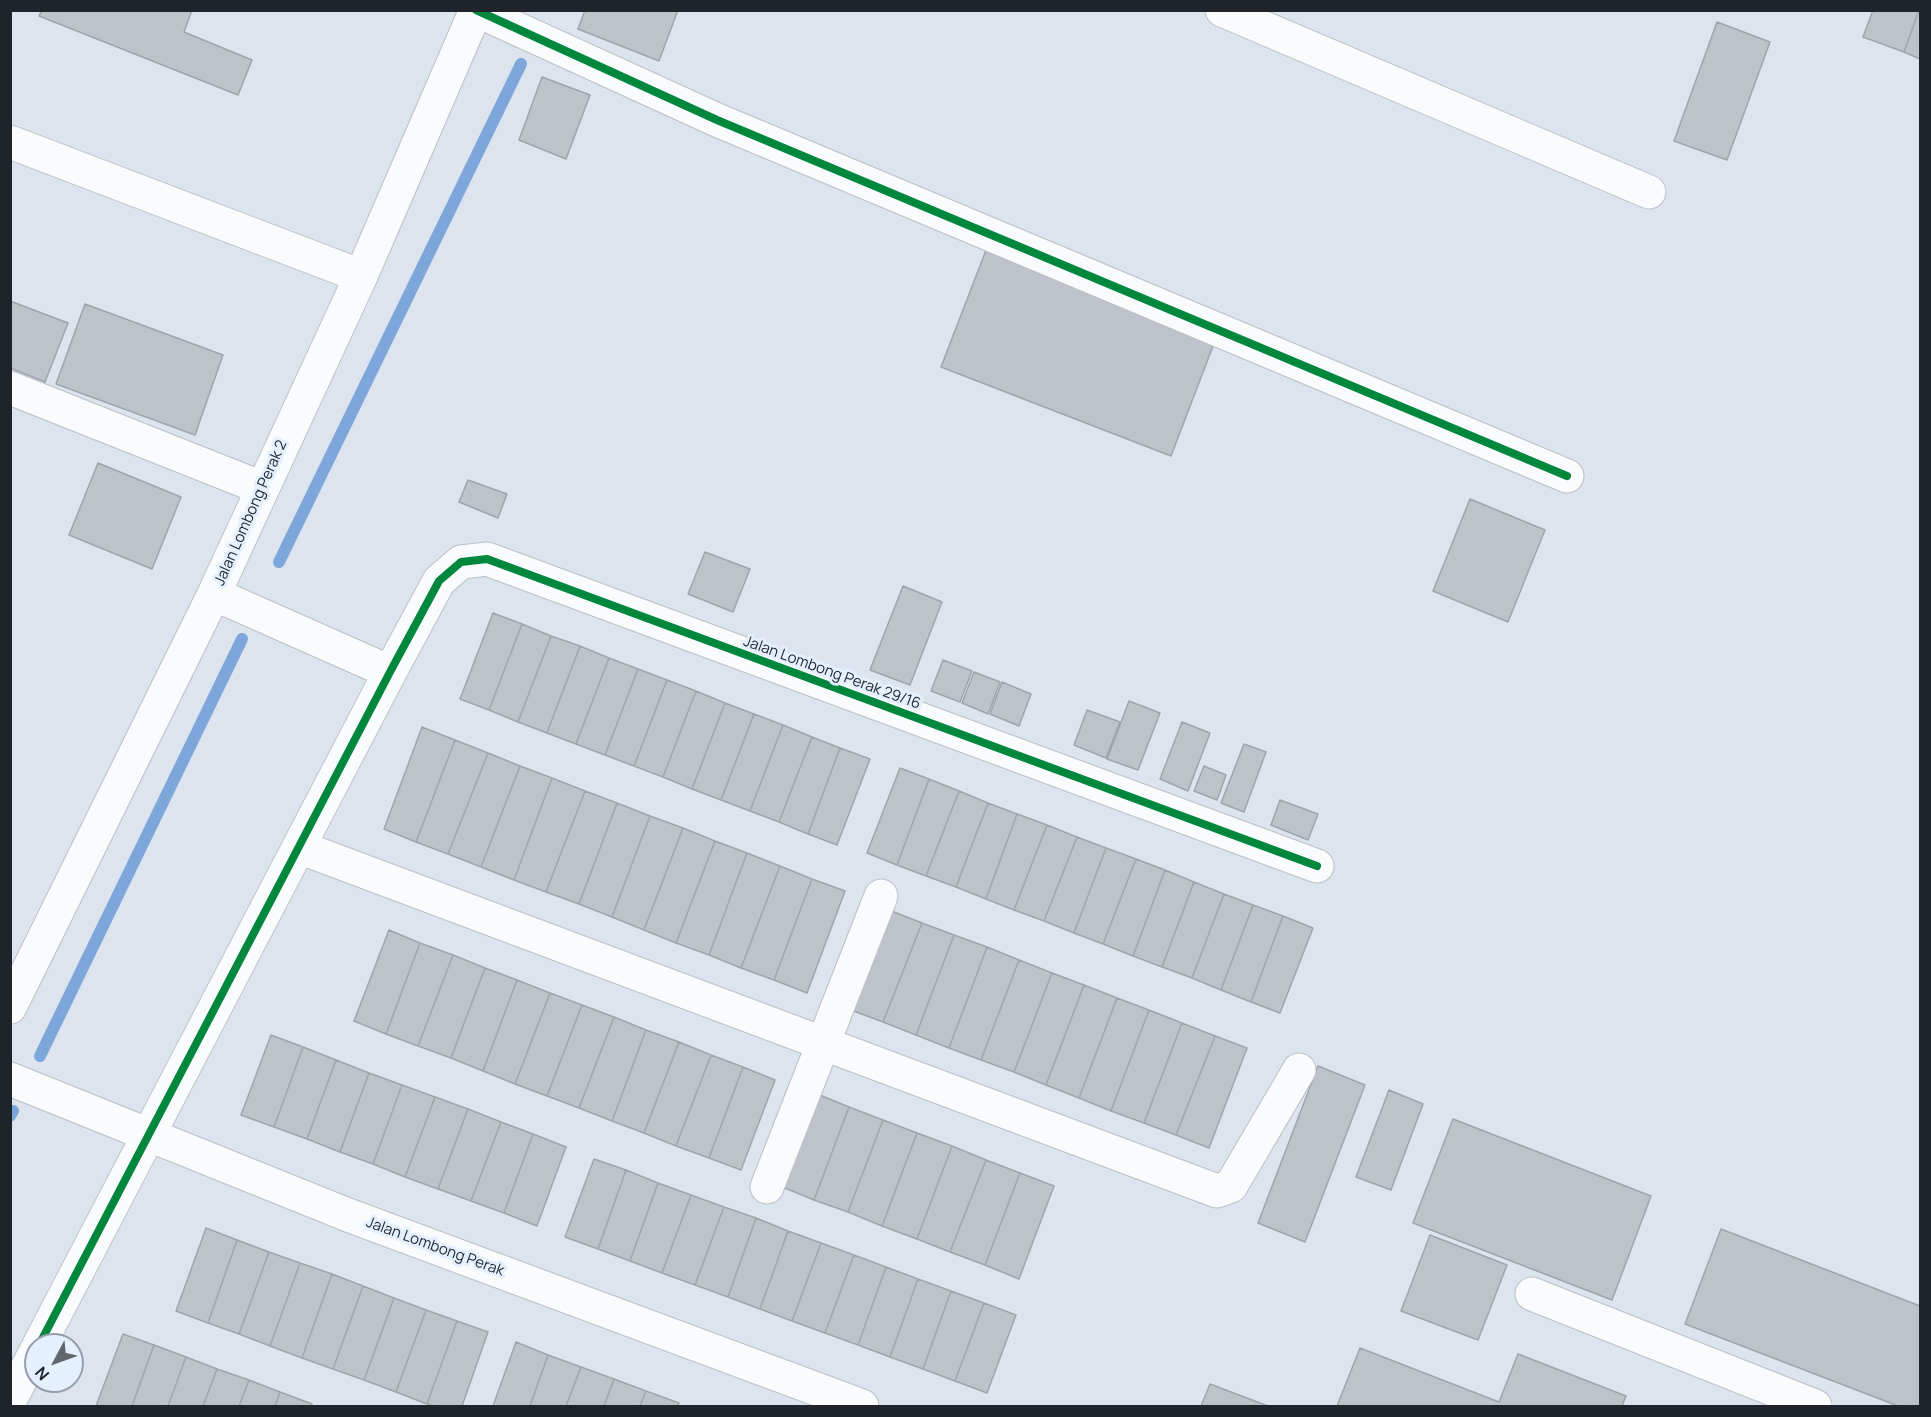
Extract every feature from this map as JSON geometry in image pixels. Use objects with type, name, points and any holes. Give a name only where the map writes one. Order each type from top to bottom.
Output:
[{"type":"street","name":"Jalan Lombong Perak 2","points":[[10,1007],[214,594],[361,276],[476,10]]},
{"type":"street","points":[[476,10],[717,120],[1568,476]]},
{"type":"street","points":[[1222,10],[1649,192]]},
{"type":"street","points":[[10,142],[361,276]]},
{"type":"street","points":[[10,388],[262,488]]},
{"type":"street","name":"Jalan Lombong Perak 29/16","points":[[45,1333],[439,581],[461,562],[487,559],[1317,866]]},
{"type":"street","points":[[214,594],[390,672]]},
{"type":"street","points":[[299,847],[1216,1191],[1231,1186],[1299,1070]]},
{"type":"street","points":[[767,1187],[881,896]]},
{"type":"street","name":"Jalan Lombong Perak","points":[[10,1080],[348,1215],[862,1407]]},
{"type":"street","points":[[1532,1294],[1815,1407]]},
{"type":"street","points":[[10,1400],[24,1374]]},
{"type":"building","points":[[42,10],[192,10],[184,32],[252,60],[238,95],[39,16]]},
{"type":"building","points":[[585,10],[678,10],[659,61],[578,29]]},
{"type":"building","points":[[1873,10],[1919,10],[1904,52],[1863,37]]},
{"type":"building","points":[[1920,10],[1920,59],[1904,52]]},
{"type":"building","points":[[1717,22],[1770,42],[1727,160],[1674,141]]},
{"type":"building","points":[[542,77],[590,95],[566,159],[519,140]]},
{"type":"building","points":[[988,245],[1218,333],[1171,456],[941,367]]},
{"type":"building","points":[[10,301],[68,323],[45,382],[10,368]]},
{"type":"building","points":[[85,304],[223,355],[195,435],[56,384]]},
{"type":"building","points":[[98,463],[181,497],[152,569],[69,535]]},
{"type":"building","points":[[468,480],[507,494],[498,518],[459,502]]},
{"type":"building","points":[[1470,499],[1545,530],[1508,622],[1433,591]]},
{"type":"building","points":[[705,552],[750,569],[733,612],[688,594]]},
{"type":"building","points":[[903,586],[942,602],[910,685],[870,670]]},
{"type":"building","points":[[493,613],[522,624],[489,710],[460,699]]},
{"type":"building","points":[[522,624],[551,636],[518,722],[489,710]]},
{"type":"building","points":[[551,636],[580,646],[547,733],[518,722]]},
{"type":"building","points":[[580,646],[609,658],[576,744],[547,733]]},
{"type":"building","points":[[609,658],[638,669],[605,755],[576,744]]},
{"type":"building","points":[[943,660],[972,671],[960,702],[931,691]]},
{"type":"building","points":[[638,669],[667,680],[634,766],[605,755]]},
{"type":"building","points":[[974,672],[1000,682],[988,714],[962,703]]},
{"type":"building","points":[[667,680],[696,691],[663,777],[634,766]]},
{"type":"building","points":[[1002,682],[1031,694],[1019,726],[990,714]]},
{"type":"building","points":[[696,691],[725,703],[692,789],[663,777]]},
{"type":"building","points":[[1129,701],[1160,713],[1138,770],[1107,759]]},
{"type":"building","points":[[725,703],[754,714],[721,800],[692,789]]},
{"type":"building","points":[[1087,710],[1120,722],[1106,758],[1074,745]]},
{"type":"building","points":[[754,714],[783,725],[750,811],[721,800]]},
{"type":"building","points":[[1182,722],[1210,733],[1188,791],[1160,779]]},
{"type":"building","points":[[783,725],[812,737],[779,822],[750,811]]},
{"type":"building","points":[[422,727],[455,740],[416,842],[384,829]]},
{"type":"building","points":[[812,737],[840,748],[808,834],[779,822]]},
{"type":"building","points":[[455,740],[488,753],[448,854],[416,842]]},
{"type":"building","points":[[1244,744],[1266,752],[1244,812],[1221,803]]},
{"type":"building","points":[[840,748],[870,759],[837,845],[808,834]]},
{"type":"building","points":[[488,753],[520,766],[481,867],[448,854]]},
{"type":"building","points":[[520,766],[552,778],[514,880],[481,867]]},
{"type":"building","points":[[1204,766],[1226,775],[1217,800],[1194,791]]},
{"type":"building","points":[[900,768],[929,779],[897,865],[867,853]]},
{"type":"building","points":[[552,778],[585,791],[546,892],[514,880]]},
{"type":"building","points":[[929,779],[959,791],[926,876],[897,865]]},
{"type":"building","points":[[585,791],[617,803],[579,904],[546,892]]},
{"type":"building","points":[[959,791],[988,803],[956,887],[926,876]]},
{"type":"building","points":[[1280,800],[1318,814],[1308,840],[1271,825]]},
{"type":"building","points":[[617,803],[650,816],[612,917],[579,904]]},
{"type":"building","points":[[988,803],[1017,814],[986,899],[956,887]]},
{"type":"building","points":[[1017,814],[1047,825],[1014,910],[986,899]]},
{"type":"building","points":[[650,816],[683,828],[644,930],[612,917]]},
{"type":"building","points":[[1047,825],[1077,837],[1044,921],[1014,910]]},
{"type":"building","points":[[683,828],[715,841],[676,943],[644,930]]},
{"type":"building","points":[[1077,837],[1106,848],[1074,933],[1044,921]]},
{"type":"building","points":[[715,841],[747,853],[709,955],[676,943]]},
{"type":"building","points":[[1106,848],[1136,859],[1103,944],[1074,933]]},
{"type":"building","points":[[747,853],[780,866],[741,968],[709,955]]},
{"type":"building","points":[[1136,859],[1165,870],[1133,956],[1103,944]]},
{"type":"building","points":[[780,866],[812,879],[774,980],[741,968]]},
{"type":"building","points":[[1165,870],[1194,882],[1162,967],[1133,956]]},
{"type":"building","points":[[812,879],[845,891],[807,993],[774,980]]},
{"type":"building","points":[[1194,882],[1224,894],[1192,978],[1162,967]]},
{"type":"building","points":[[1224,894],[1253,905],[1221,990],[1192,978]]},
{"type":"building","points":[[1253,905],[1283,916],[1251,1002],[1221,990]]},
{"type":"building","points":[[889,910],[922,923],[883,1022],[851,1010]]},
{"type":"building","points":[[1283,916],[1313,928],[1280,1013],[1251,1002]]},
{"type":"building","points":[[922,923],[954,935],[916,1035],[883,1022]]},
{"type":"building","points":[[389,930],[420,943],[386,1034],[354,1021]]},
{"type":"building","points":[[954,935],[987,947],[949,1048],[916,1035]]},
{"type":"building","points":[[420,943],[453,955],[418,1046],[386,1034]]},
{"type":"building","points":[[987,947],[1019,960],[981,1060],[949,1048]]},
{"type":"building","points":[[453,955],[485,968],[451,1058],[418,1046]]},
{"type":"building","points":[[1019,960],[1052,973],[1014,1072],[981,1060]]},
{"type":"building","points":[[485,968],[517,980],[483,1071],[451,1058]]},
{"type":"building","points":[[1052,973],[1084,985],[1046,1085],[1014,1072]]},
{"type":"building","points":[[517,980],[550,993],[515,1084],[483,1071]]},
{"type":"building","points":[[1084,985],[1117,998],[1079,1098],[1046,1085]]},
{"type":"building","points":[[550,993],[582,1005],[547,1096],[515,1084]]},
{"type":"building","points":[[1117,998],[1149,1010],[1111,1111],[1079,1098]]},
{"type":"building","points":[[582,1005],[614,1017],[579,1108],[547,1096]]},
{"type":"building","points":[[1149,1010],[1182,1023],[1144,1123],[1111,1111]]},
{"type":"building","points":[[614,1017],[646,1030],[612,1121],[579,1108]]},
{"type":"building","points":[[1182,1023],[1215,1036],[1176,1135],[1144,1123]]},
{"type":"building","points":[[646,1030],[679,1042],[644,1133],[612,1121]]},
{"type":"building","points":[[271,1035],[303,1047],[274,1127],[241,1115]]},
{"type":"building","points":[[1215,1036],[1247,1048],[1209,1148],[1176,1135]]},
{"type":"building","points":[[679,1042],[711,1055],[676,1146],[644,1133]]},
{"type":"building","points":[[303,1047],[336,1060],[307,1139],[274,1127]]},
{"type":"building","points":[[711,1055],[743,1067],[709,1158],[676,1146]]},
{"type":"building","points":[[336,1060],[369,1073],[340,1152],[307,1139]]},
{"type":"building","points":[[1318,1066],[1365,1085],[1305,1242],[1258,1223]]},
{"type":"building","points":[[743,1067],[775,1080],[741,1170],[709,1158]]},
{"type":"building","points":[[369,1073],[402,1085],[373,1164],[340,1152]]},
{"type":"building","points":[[402,1085],[435,1097],[405,1177],[373,1164]]},
{"type":"building","points":[[1389,1090],[1423,1104],[1391,1190],[1356,1177]]},
{"type":"building","points":[[815,1093],[849,1107],[814,1200],[780,1186]]},
{"type":"building","points":[[435,1097],[468,1109],[438,1189],[405,1177]]},
{"type":"building","points":[[849,1107],[883,1120],[848,1212],[814,1200]]},
{"type":"building","points":[[468,1109],[501,1122],[471,1201],[438,1189]]},
{"type":"building","points":[[1453,1119],[1651,1196],[1612,1300],[1413,1223]]},
{"type":"building","points":[[883,1120],[917,1133],[882,1226],[848,1212]]},
{"type":"building","points":[[501,1122],[533,1134],[504,1213],[471,1201]]},
{"type":"building","points":[[917,1133],[952,1146],[917,1239],[882,1226]]},
{"type":"building","points":[[533,1134],[566,1147],[537,1226],[504,1213]]},
{"type":"building","points":[[952,1146],[986,1160],[950,1252],[917,1239]]},
{"type":"building","points":[[594,1159],[626,1170],[598,1249],[565,1237]]},
{"type":"building","points":[[986,1160],[1020,1173],[985,1265],[950,1252]]},
{"type":"building","points":[[626,1170],[658,1183],[630,1261],[598,1249]]},
{"type":"building","points":[[1020,1173],[1054,1186],[1019,1279],[985,1265]]},
{"type":"building","points":[[658,1183],[691,1195],[662,1273],[630,1261]]},
{"type":"building","points":[[691,1195],[724,1207],[695,1285],[662,1273]]},
{"type":"building","points":[[724,1207],[756,1218],[728,1297],[695,1285]]},
{"type":"building","points":[[756,1218],[788,1231],[760,1309],[728,1297]]},
{"type":"building","points":[[206,1228],[237,1240],[208,1323],[176,1311]]},
{"type":"building","points":[[1721,1229],[1920,1306],[1920,1406],[1898,1406],[1685,1324]]},
{"type":"building","points":[[788,1231],[821,1243],[792,1321],[760,1309]]},
{"type":"building","points":[[1430,1235],[1507,1265],[1478,1340],[1401,1311]]},
{"type":"building","points":[[237,1240],[269,1252],[239,1334],[208,1323]]},
{"type":"building","points":[[821,1243],[854,1255],[825,1333],[792,1321]]},
{"type":"building","points":[[269,1252],[300,1263],[270,1346],[239,1334]]},
{"type":"building","points":[[854,1255],[886,1267],[858,1345],[825,1333]]},
{"type":"building","points":[[300,1263],[332,1274],[302,1358],[270,1346]]},
{"type":"building","points":[[886,1267],[918,1279],[890,1357],[858,1345]]},
{"type":"building","points":[[332,1274],[363,1286],[333,1369],[302,1358]]},
{"type":"building","points":[[918,1279],[951,1291],[923,1369],[890,1357]]},
{"type":"building","points":[[363,1286],[394,1298],[364,1380],[333,1369]]},
{"type":"building","points":[[951,1291],[984,1303],[955,1381],[923,1369]]},
{"type":"building","points":[[394,1298],[426,1310],[396,1392],[364,1380]]},
{"type":"building","points":[[984,1303],[1016,1315],[987,1393],[955,1381]]},
{"type":"building","points":[[426,1310],[457,1321],[427,1404],[396,1392]]},
{"type":"building","points":[[457,1321],[488,1332],[462,1406],[427,1404]]},
{"type":"building","points":[[123,1334],[154,1345],[132,1406],[96,1406]]},
{"type":"building","points":[[516,1342],[548,1355],[530,1406],[493,1406]]},
{"type":"building","points":[[154,1345],[186,1357],[168,1406],[132,1406]]},
{"type":"building","points":[[1360,1348],[1499,1402],[1518,1354],[1626,1396],[1622,1406],[1337,1406]]},
{"type":"building","points":[[548,1355],[581,1367],[566,1406],[530,1406]]},
{"type":"building","points":[[186,1357],[217,1369],[203,1406],[168,1406]]},
{"type":"building","points":[[581,1367],[614,1379],[604,1406],[566,1406]]},
{"type":"building","points":[[217,1369],[249,1380],[239,1406],[203,1406]]},
{"type":"building","points":[[614,1379],[646,1391],[640,1406],[604,1406]]},
{"type":"building","points":[[249,1380],[280,1392],[275,1406],[239,1406]]},
{"type":"building","points":[[1210,1384],[1268,1406],[1201,1406]]},
{"type":"building","points":[[646,1391],[679,1403],[677,1406],[640,1406]]},
{"type":"building","points":[[280,1392],[312,1404],[311,1406],[275,1406]]},
{"type":"waterway","points":[[279,562],[521,64]]},
{"type":"waterway","points":[[40,1056],[242,639]]},
{"type":"waterway","points":[[10,1116],[13,1111]]},
{"type":"cycle path","points":[[476,10],[717,120],[1567,476]]},
{"type":"cycle path","points":[[45,1333],[439,581],[461,562],[487,559],[1317,866]]}]
